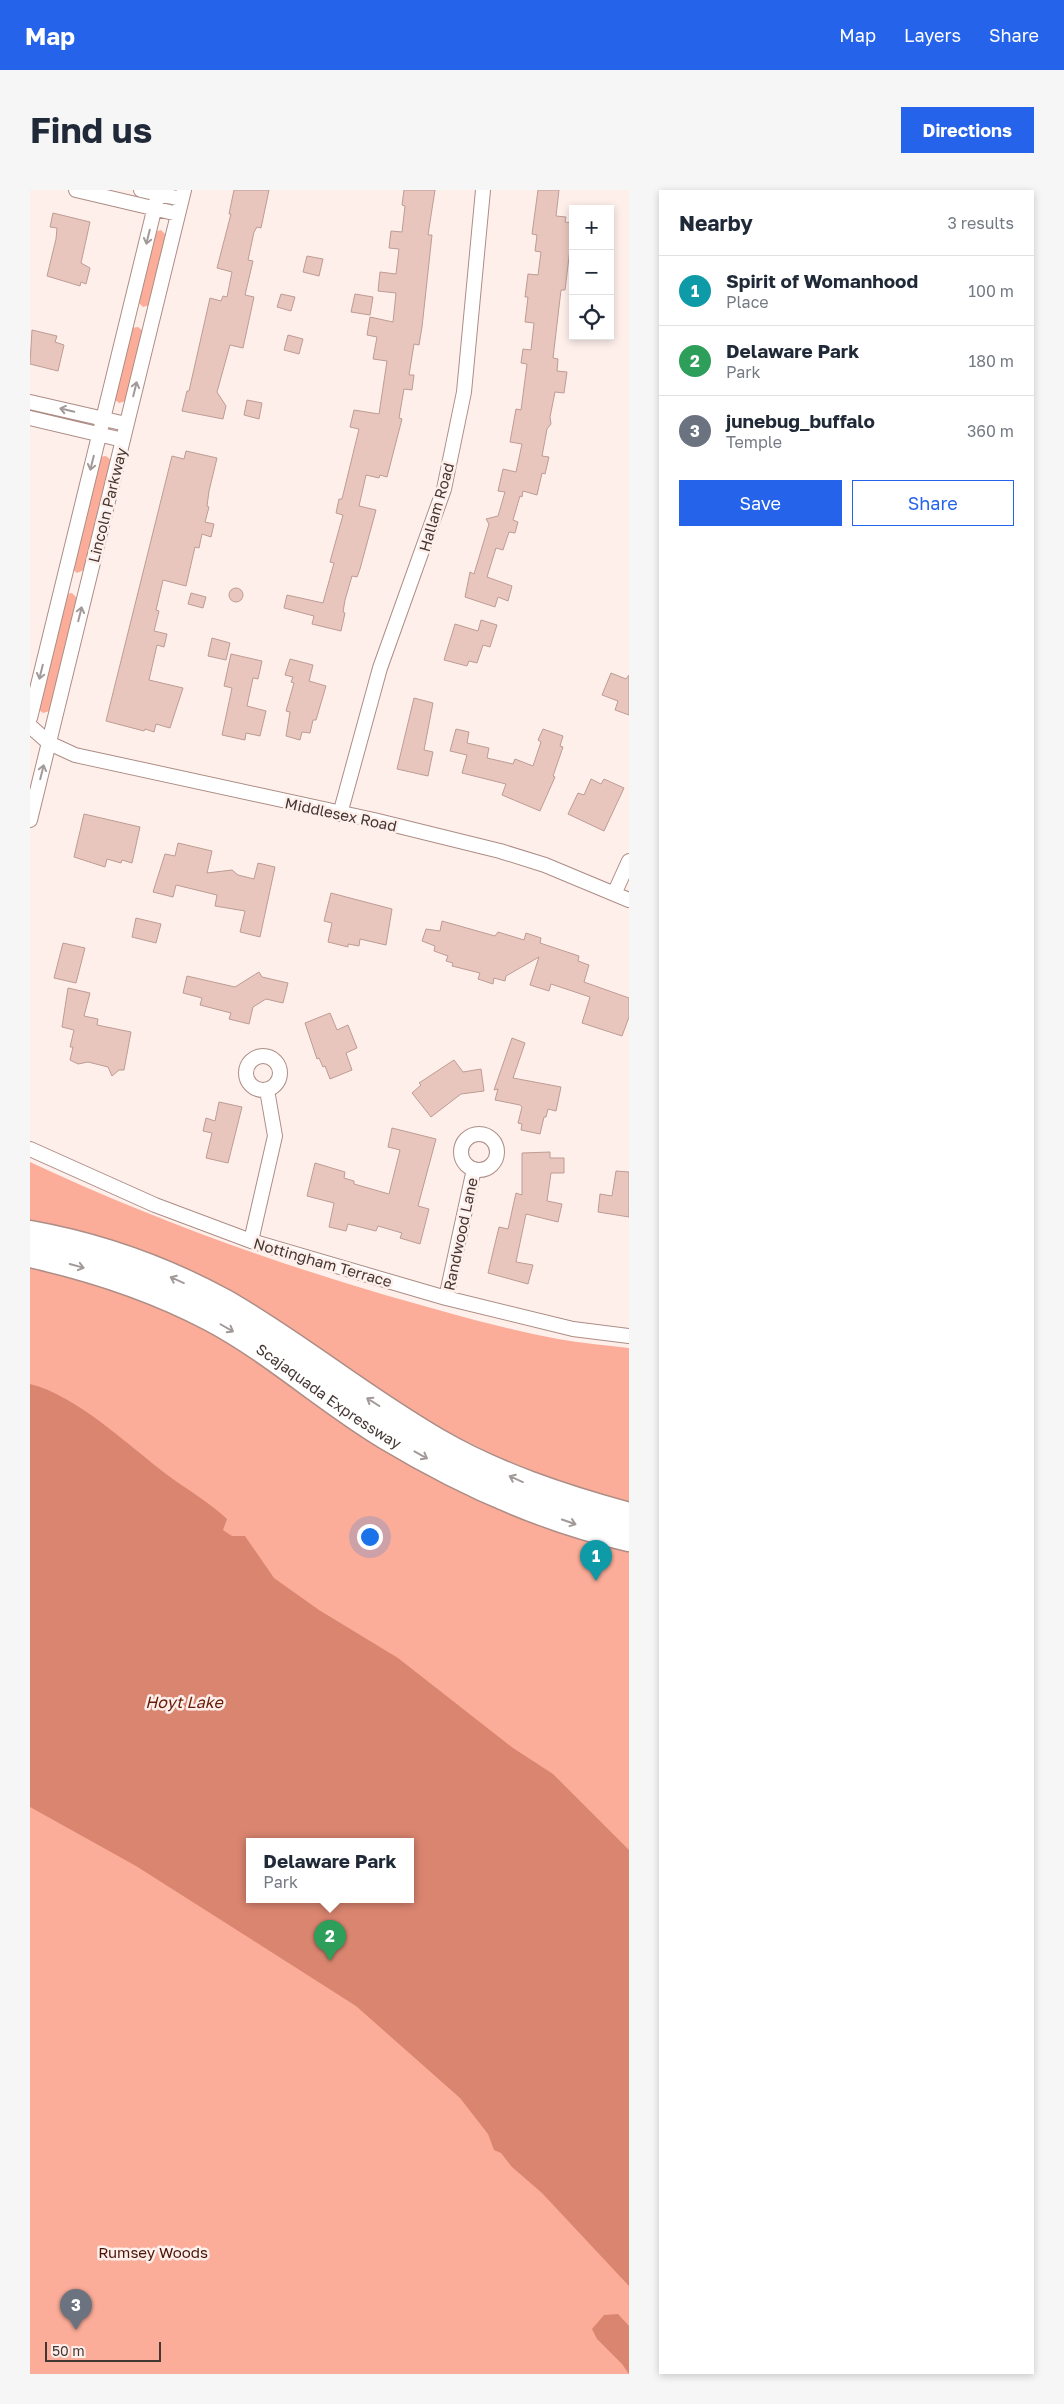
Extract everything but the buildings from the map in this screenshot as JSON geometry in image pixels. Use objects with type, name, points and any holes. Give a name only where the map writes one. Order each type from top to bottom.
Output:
[{"type":"highway","name":"Scajaquada Expressway","points":[[30,1234],[117,1257],[198,1289],[272,1333],[367,1398],[444,1445],[531,1486],[629,1516]]},
{"type":"highway","name":"Scajaquada Expressway","points":[[30,1254],[108,1275],[187,1306],[260,1348],[386,1436],[450,1471],[489,1490],[558,1518],[629,1538]]},
{"type":"street","points":[[76,190],[178,214]]},
{"type":"street","points":[[141,190],[182,195]]},
{"type":"street","name":"Hallam Road","points":[[340,814],[380,668],[444,489],[464,392],[483,190]]},
{"type":"street","name":"Lincoln Parkway","points":[[30,718],[159,192]]},
{"type":"street","name":"Lincoln Parkway","points":[[30,820],[182,195]]},
{"type":"street","points":[[129,314],[152,319]]},
{"type":"street","points":[[30,402],[126,424]]},
{"type":"street","points":[[30,418],[123,440]]},
{"type":"street","points":[[64,580],[87,585]]},
{"type":"street","name":"Middlesex Road","points":[[30,726],[48,743]]},
{"type":"street","name":"Middlesex Road","points":[[30,741],[48,743],[75,755],[500,851],[545,865],[629,900]]},
{"type":"street","points":[[614,894],[629,861]]},
{"type":"street","points":[[251,1241],[275,1136],[267,1090]]},
{"type":"street","name":"Nottingham Terrace","points":[[30,1149],[155,1205],[251,1241],[446,1298],[573,1329],[629,1336]]},
{"type":"street","name":"Randwood Lane","points":[[446,1298],[474,1169]]},
{"type":"green space","points":[[161,230],[166,235],[150,305],[143,307],[138,302],[154,232]]},
{"type":"green space","points":[[138,327],[143,331],[126,401],[119,403],[114,399],[131,328]]},
{"type":"green space","points":[[106,456],[111,460],[86,569],[77,573],[72,569],[99,457]]},
{"type":"green space","points":[[72,593],[78,599],[50,711],[43,713],[38,709],[65,594]]},
{"type":"green space","points":[[30,1162],[117,1201],[205,1235],[339,1281],[514,1330],[567,1340],[629,1348],[629,1502],[556,1480],[494,1455],[30,1222]]},
{"type":"green space","name":"Rumsey Woods","points":[[30,1267],[101,1285],[158,1306],[629,1547],[629,2374],[30,2374]]},
{"type":"water","name":"Hoyt Lake","points":[[30,1384],[65,1399],[101,1422],[166,1474],[213,1507],[227,1519],[223,1530],[232,1536],[245,1536],[274,1578],[319,1610],[398,1658],[513,1748],[553,1774],[629,1850],[629,2286],[542,2193],[512,2167],[501,2153],[494,2150],[488,2134],[460,2098],[356,2006],[136,1866],[30,1807]]},
{"type":"water","points":[[618,2314],[629,2326],[629,2374],[622,2364],[597,2339],[592,2329],[604,2315]]},
{"type":"place","name":"Spirit of Womanhood","points":[[596,1581]]},
{"type":"place","name":"Delaware Park","points":[[330,1961]]},
{"type":"place","name":"junebug_buffalo","points":[[76,2330]]}]
